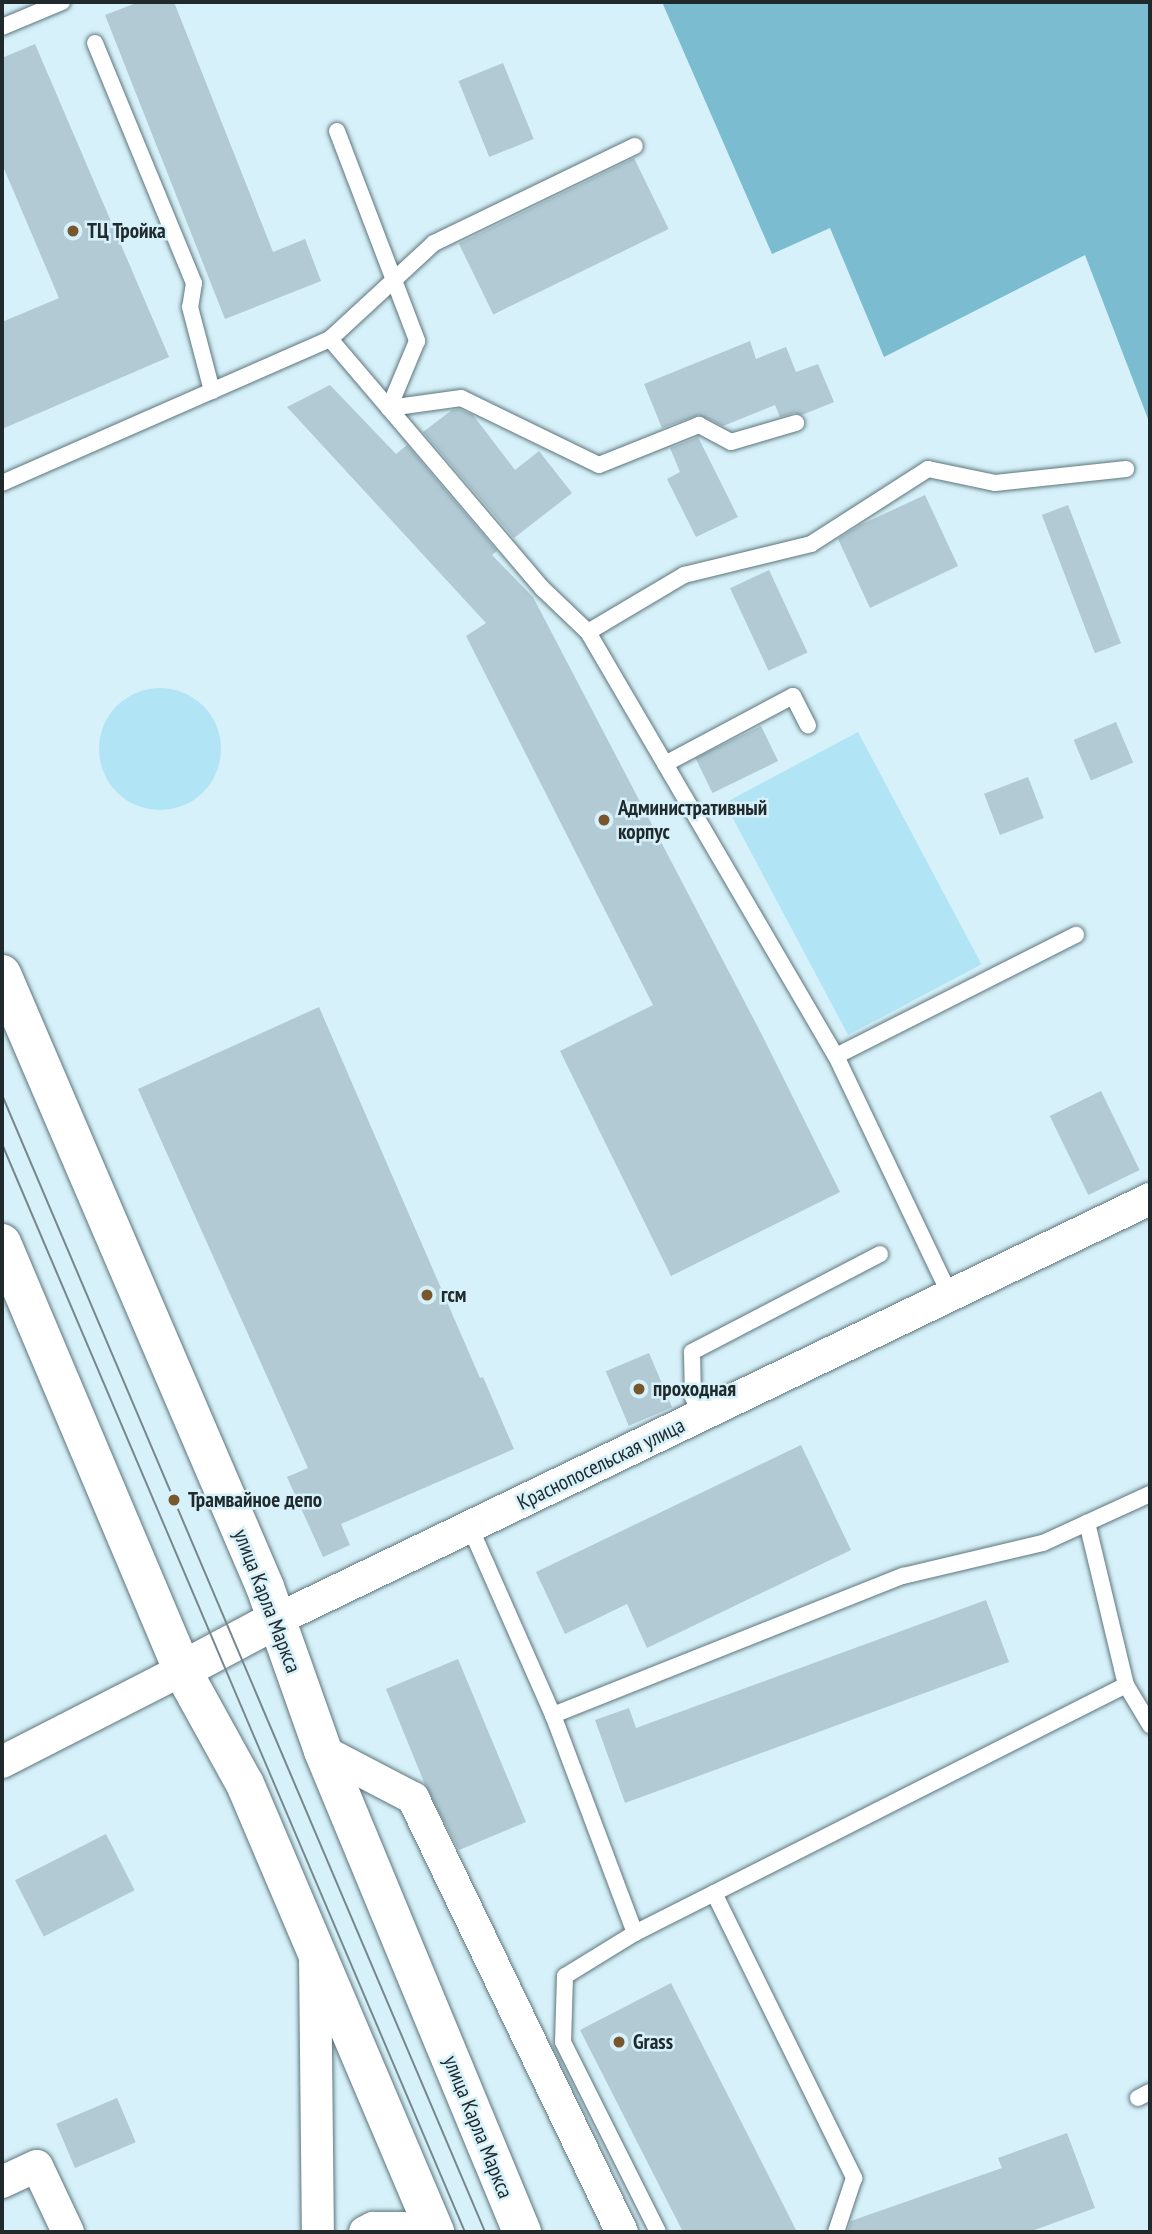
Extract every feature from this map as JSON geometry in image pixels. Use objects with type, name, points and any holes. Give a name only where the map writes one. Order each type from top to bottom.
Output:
[{"type":"main road","name":"улица Карла Маркса","points":[[2,974],[278,1619],[323,1751],[522,2232]]},
{"type":"main road","points":[[5,1259],[182,1670],[245,1784],[436,2232]]},
{"type":"main road","points":[[182,1670],[278,1619]]},
{"type":"street","name":"Краснопосельская улица","points":[[278,1619],[1150,1199]]},
{"type":"street","points":[[2,1762],[182,1670]]},
{"type":"street","points":[[323,1751],[413,1798],[622,2232]]},
{"type":"street","points":[[315,1948],[318,2232]]},
{"type":"street","points":[[2,2182],[37,2166],[68,2232]]},
{"type":"street","points":[[365,2232],[373,2228],[402,2228],[412,2232]]},
{"type":"lane","points":[[2,27],[62,2]]},
{"type":"lane","points":[[95,43],[194,283],[190,307],[212,391]]},
{"type":"lane","points":[[337,131],[418,341],[389,408]]},
{"type":"lane","points":[[2,483],[330,339],[434,243],[635,146]]},
{"type":"lane","points":[[330,339],[544,589],[588,632],[836,1056],[950,1295]]},
{"type":"lane","points":[[389,408],[461,398],[599,465],[699,425],[731,443],[796,423]]},
{"type":"lane","points":[[588,632],[684,575],[811,544],[928,469],[995,484],[1126,469]]},
{"type":"lane","points":[[665,764],[793,696],[808,725]]},
{"type":"lane","points":[[836,1056],[1076,935]]},
{"type":"lane","points":[[701,1415],[693,1397],[692,1352],[880,1254]]},
{"type":"lane","points":[[553,1715],[903,1576],[1043,1543],[1150,1494]]},
{"type":"lane","points":[[1087,1523],[1126,1685],[1150,1725]]},
{"type":"lane","points":[[470,1527],[553,1715],[635,1933]]},
{"type":"lane","points":[[658,2232],[563,2042],[565,1976],[635,1933],[1126,1685]]},
{"type":"lane","points":[[714,1893],[854,2178],[836,2232]]},
{"type":"shaded area","points":[[662,2],[1150,2],[1150,424],[1085,255],[884,357],[830,228],[772,254]]},
{"type":"shaded area","points":[[160,688],[184,692],[203,706],[217,725],[221,749],[217,773],[203,792],[184,806],[160,810],[136,806],[117,792],[103,773],[99,749],[103,725],[117,706],[136,692]]},
{"type":"shaded area","points":[[858,732],[981,964],[848,1035],[725,803]]},
{"type":"building","points":[[139,2],[174,2],[273,252],[305,239],[321,281],[225,319],[105,15]]},
{"type":"building","name":"ТЦ Тройка","points":[[35,44],[169,357],[2,429],[2,322],[59,298],[2,164],[2,58]]},
{"type":"building","points":[[503,63],[534,139],[489,157],[458,81]]},
{"type":"building","points":[[634,158],[669,229],[493,314],[459,243]]},
{"type":"building","points":[[750,341],[756,359],[786,347],[796,372],[818,364],[834,402],[802,415],[794,413],[780,417],[775,405],[723,426],[699,415],[662,428],[644,384]]},
{"type":"building","points":[[330,385],[396,454],[407,445],[497,551],[492,555],[533,597],[763,1037],[840,1192],[671,1276],[560,1051],[653,1005],[466,636],[486,623],[287,407]]},
{"type":"building","points":[[459,409],[473,415],[515,470],[539,451],[572,493],[514,538],[423,432],[452,410]]},
{"type":"building","points":[[698,437],[738,517],[696,537],[667,479],[680,472],[670,448]]},
{"type":"building","points":[[925,495],[958,566],[870,608],[838,539],[860,525]]},
{"type":"building","points":[[1068,505],[1121,643],[1095,653],[1042,515]]},
{"type":"building","points":[[769,570],[807,652],[768,671],[730,588]]},
{"type":"building","points":[[1116,722],[1133,763],[1091,780],[1074,740]]},
{"type":"building","points":[[761,726],[778,761],[712,793],[695,758]]},
{"type":"building","points":[[1028,777],[1044,818],[1000,835],[984,794]]},
{"type":"building","points":[[319,1007],[480,1378],[483,1377],[514,1449],[341,1524],[350,1545],[323,1557],[287,1477],[308,1468],[138,1089]]},
{"type":"building","points":[[1101,1091],[1140,1170],[1088,1195],[1050,1116]]},
{"type":"building","name":"проходная","points":[[649,1353],[672,1407],[629,1426],[606,1371]]},
{"type":"building","points":[[801,1445],[851,1550],[647,1648],[627,1604],[565,1634],[536,1572]]},
{"type":"building","points":[[986,1600],[1009,1662],[625,1803],[595,1720],[629,1708],[636,1728]]},
{"type":"building","points":[[458,1659],[526,1822],[459,1850],[426,1787],[386,1689]]},
{"type":"building","points":[[106,1834],[135,1890],[44,1936],[15,1880]]},
{"type":"building","points":[[671,1983],[797,2232],[683,2232],[580,2030]]},
{"type":"building","points":[[117,2098],[136,2142],[75,2168],[56,2124]]},
{"type":"building","points":[[1067,2133],[1095,2208],[1029,2232],[847,2232],[851,2221],[1002,2168],[998,2158]]},
{"type":"tram line","points":[[2,1095],[485,2232]]},
{"type":"tram line","points":[[2,1144],[465,2232]]},
{"type":"place","name":"ТЦ Тройка","points":[[73,231]]},
{"type":"place","name":"Административный корпус","points":[[604,820]]},
{"type":"place","name":"гсм","points":[[427,1295]]},
{"type":"place","name":"проходная","points":[[639,1389]]},
{"type":"place","name":"Трамвайное депо","points":[[174,1500]]},
{"type":"place","name":"Grass","points":[[619,2042]]}]
